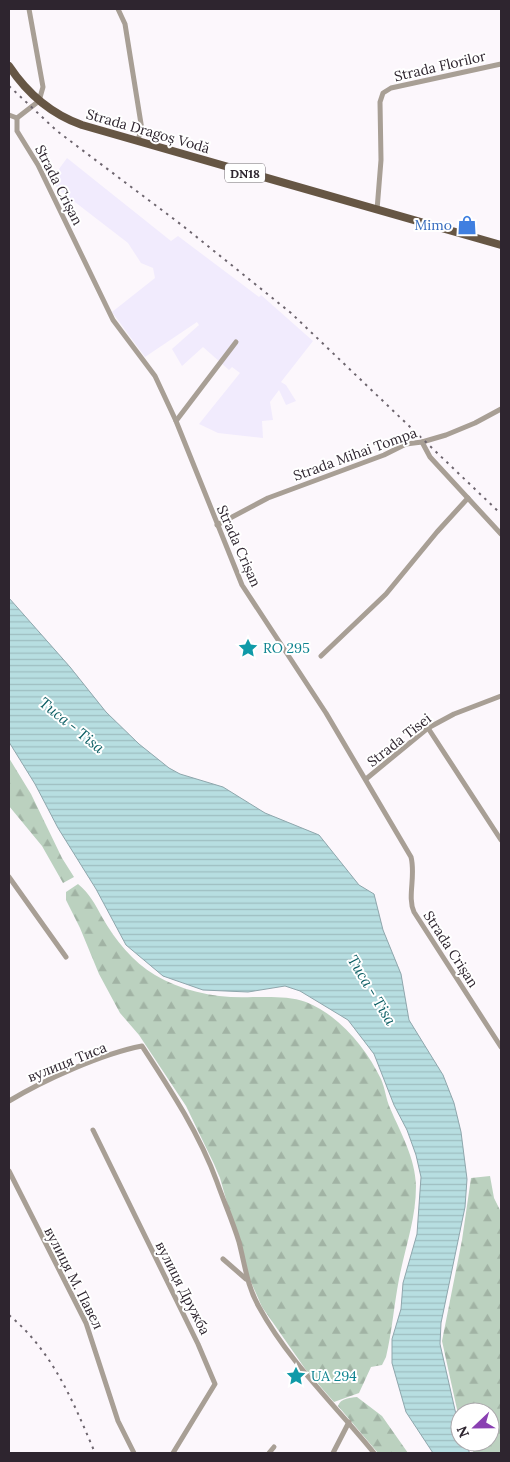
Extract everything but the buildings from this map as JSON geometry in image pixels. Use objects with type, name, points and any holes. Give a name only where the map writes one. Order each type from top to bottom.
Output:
[{"type":"main road","name":"Strada Dragoș Vodă","points":[[9,66],[39,100],[70,121],[501,245]]},
{"type":"street","points":[[9,115],[17,118],[39,100],[43,87],[29,9]]},
{"type":"street","points":[[118,9],[125,24],[142,130],[137,141]]},
{"type":"street","name":"Strada Florilor","points":[[377,210],[380,160],[380,102],[383,93],[391,88],[501,64]]},
{"type":"street","name":"Strada Crișan","points":[[17,118],[17,130],[38,165],[113,320],[149,366],[176,421],[242,585],[366,779],[411,857],[414,867],[412,904],[414,912],[501,1047]]},
{"type":"street","points":[[176,421],[236,342]]},
{"type":"street","name":"Strada Mihai Tompa","points":[[217,525],[268,498],[384,455],[406,444],[422,442],[475,423],[501,409]]},
{"type":"street","points":[[422,442],[430,458],[501,534]]},
{"type":"street","points":[[321,656],[386,594],[468,498]]},
{"type":"street","name":"Strada Tisei","points":[[366,779],[428,728],[501,696]]},
{"type":"street","points":[[428,728],[501,840]]},
{"type":"street","points":[[9,878],[66,957]]},
{"type":"street","name":"вулиця Тиса","points":[[9,1101],[41,1084],[142,1046],[182,1108],[216,1178],[239,1242],[246,1279]]},
{"type":"street","name":"вулиця Дружба","points":[[93,1130],[198,1344],[215,1384],[173,1453]]},
{"type":"street","name":"вулиця М. Павел","points":[[9,1172],[86,1323],[118,1421],[134,1453]]},
{"type":"street","points":[[223,1259],[246,1279],[259,1308],[304,1374],[349,1422],[374,1453]]},
{"type":"street","points":[[333,1453],[349,1422]]},
{"type":"street","points":[[269,1453],[274,1447]]},
{"type":"shaded area","points":[[67,158],[171,241],[178,236],[259,297],[261,295],[313,341],[281,382],[286,385],[296,401],[286,405],[279,390],[270,402],[273,420],[262,421],[263,438],[218,433],[199,424],[240,373],[232,367],[229,370],[203,347],[182,366],[172,349],[199,325],[197,322],[145,357],[112,312],[155,278],[153,268],[141,263],[128,243],[58,189],[51,180]]},
{"type":"green space","points":[[9,758],[31,794],[62,858],[74,877],[63,883],[42,846],[9,806]]},
{"type":"green space","points":[[78,884],[92,899],[107,926],[125,950],[139,964],[155,975],[177,986],[202,993],[228,997],[287,998],[306,1002],[330,1015],[340,1024],[359,1044],[375,1067],[410,1155],[415,1175],[416,1198],[399,1279],[386,1357],[382,1365],[371,1367],[359,1393],[334,1402],[306,1370],[262,1307],[247,1273],[220,1178],[214,1164],[186,1106],[139,1035],[120,1013],[99,974],[66,900],[66,892]]},
{"type":"green space","points":[[490,1176],[494,1198],[501,1212],[501,1453],[473,1452],[500,1452],[500,1402],[455,1402],[442,1341],[462,1240],[471,1178]]},
{"type":"green space","points":[[357,1397],[382,1416],[408,1453],[378,1453],[338,1406],[343,1400]]},
{"type":"water","name":"Тиса - Tisa","points":[[9,598],[70,667],[106,712],[139,744],[169,768],[180,774],[223,787],[265,813],[319,835],[359,885],[374,894],[383,930],[401,974],[409,1020],[443,1075],[454,1103],[461,1132],[467,1179],[465,1207],[441,1323],[440,1344],[453,1402],[450,1402],[450,1452],[470,1453],[433,1453],[406,1412],[392,1363],[392,1339],[401,1309],[403,1283],[417,1234],[421,1177],[407,1130],[394,1105],[374,1054],[348,1020],[300,991],[285,986],[248,992],[203,990],[163,976],[126,945],[96,889],[58,828],[35,784],[9,742]]},
{"type":"railway","points":[[9,86],[57,131],[183,226],[291,313],[501,514]]},
{"type":"railway","points":[[9,1315],[24,1329],[50,1361],[70,1396],[95,1453]]},
{"type":"place","name":"Mimo","points":[[467,225]]},
{"type":"place","name":"RO 295","points":[[248,648]]},
{"type":"place","name":"UA 294","points":[[296,1376]]}]
